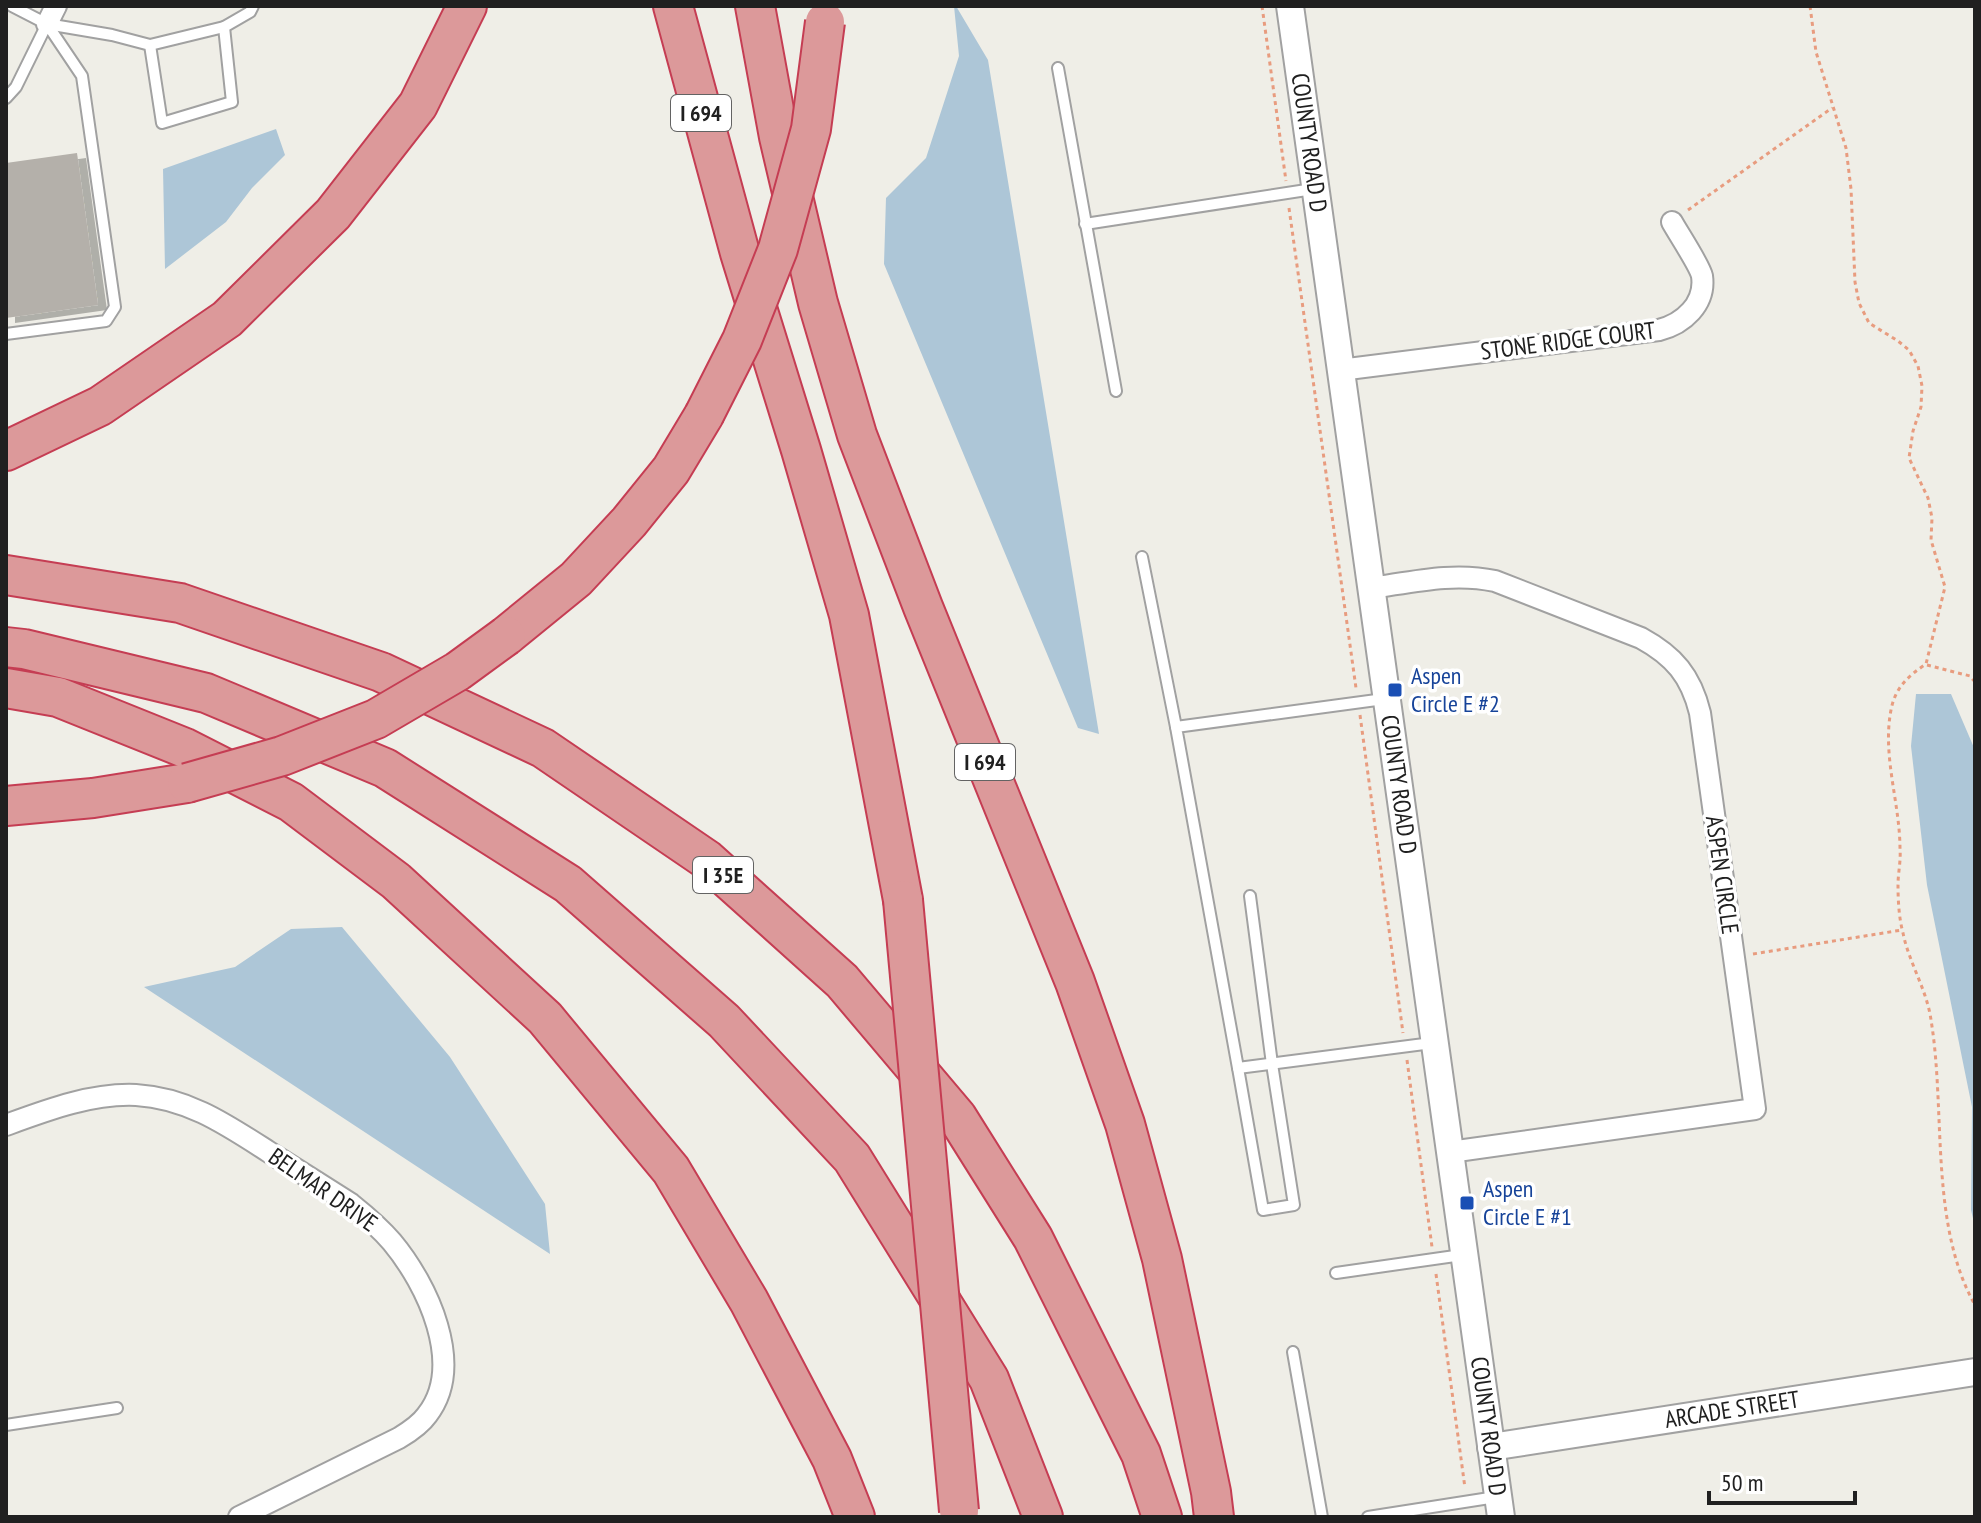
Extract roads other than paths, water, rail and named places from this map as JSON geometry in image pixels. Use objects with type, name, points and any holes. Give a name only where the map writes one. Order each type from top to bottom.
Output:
[{"type":"highway","points":[[6,451],[100,406],[227,319],[333,214],[418,105],[467,6]]},
{"type":"highway","name":"I 694","points":[[673,6],[740,253],[849,615],[903,900],[959,1514]]},
{"type":"highway","name":"I 694","points":[[755,6],[779,137],[818,303],[857,435],[1075,982],[1125,1124],[1162,1259],[1214,1517]]},
{"type":"highway","points":[[6,806],[93,798],[187,783],[282,756],[376,719],[458,671],[576,579],[629,522],[671,470],[704,415],[742,340],[778,249],[811,129],[825,14]]},
{"type":"highway","name":"I 35E","points":[[6,575],[180,603],[381,672],[543,748],[706,859],[842,981],[957,1117],[1033,1238],[1141,1454],[1162,1517]]},
{"type":"highway","points":[[6,647],[206,693],[385,768],[568,884],[724,1021],[852,1158],[989,1379],[1043,1517]]},
{"type":"highway","points":[[6,688],[72,702],[185,748],[291,802],[396,881],[545,1018],[671,1170],[749,1301],[832,1459],[855,1517]]},
{"type":"street","name":"COUNTY ROAD D","points":[[1290,6],[1499,1507]]},
{"type":"street","name":"STONE RIDGE COURT","points":[[1340,370],[1671,327],[1685,318],[1695,306],[1702,275],[1672,222]]},
{"type":"street","name":"ASPEN CIRCLE","points":[[1371,588],[1450,577],[1472,576],[1495,581],[1641,638],[1659,648],[1688,679],[1700,713],[1755,1109],[1450,1152]]},
{"type":"street","name":"BELMAR DRIVE","points":[[6,1125],[39,1113],[105,1097],[135,1095],[190,1106],[217,1118],[351,1204],[390,1240],[410,1266],[425,1293],[443,1354],[443,1381],[427,1416],[399,1438],[239,1517]]},
{"type":"street","name":"ARCADE STREET","points":[[1491,1447],[1975,1372]]},
{"type":"lane","points":[[12,6],[150,45],[224,27],[250,12],[253,6]]},
{"type":"lane","points":[[6,98],[16,87],[51,15]]},
{"type":"lane","points":[[6,334],[106,321],[115,307],[82,76],[51,15]]},
{"type":"lane","points":[[150,45],[162,123],[232,102],[224,27]]},
{"type":"lane","points":[[1058,68],[1116,391]]},
{"type":"lane","points":[[1085,224],[1315,189]]},
{"type":"lane","points":[[1142,557],[1176,727],[1263,1210],[1294,1205],[1250,896]]},
{"type":"lane","points":[[1176,727],[1386,699]]},
{"type":"lane","points":[[1238,1068],[1434,1042]]},
{"type":"lane","points":[[1336,1273],[1464,1255]]},
{"type":"lane","points":[[1293,1352],[1322,1517]]},
{"type":"lane","points":[[6,1425],[117,1408]]},
{"type":"lane","points":[[1368,1517],[1467,1501],[1499,1507]]},
{"type":"water","points":[[954,6],[988,60],[1099,734],[1078,728],[884,264],[886,198],[926,158],[959,56]]},
{"type":"water","points":[[276,129],[285,155],[252,188],[226,222],[165,269],[163,169]]},
{"type":"water","points":[[1916,694],[1951,694],[1975,750],[1975,1227],[1971,1210],[1972,1107],[1927,885],[1911,746]]},
{"type":"water","points":[[342,927],[450,1057],[545,1204],[550,1254],[144,987],[235,967],[291,929]]},
{"type":"place","name":"Aspen Circle E #2","points":[[1395,690]]},
{"type":"place","name":"Aspen Circle E #1","points":[[1467,1203]]}]
